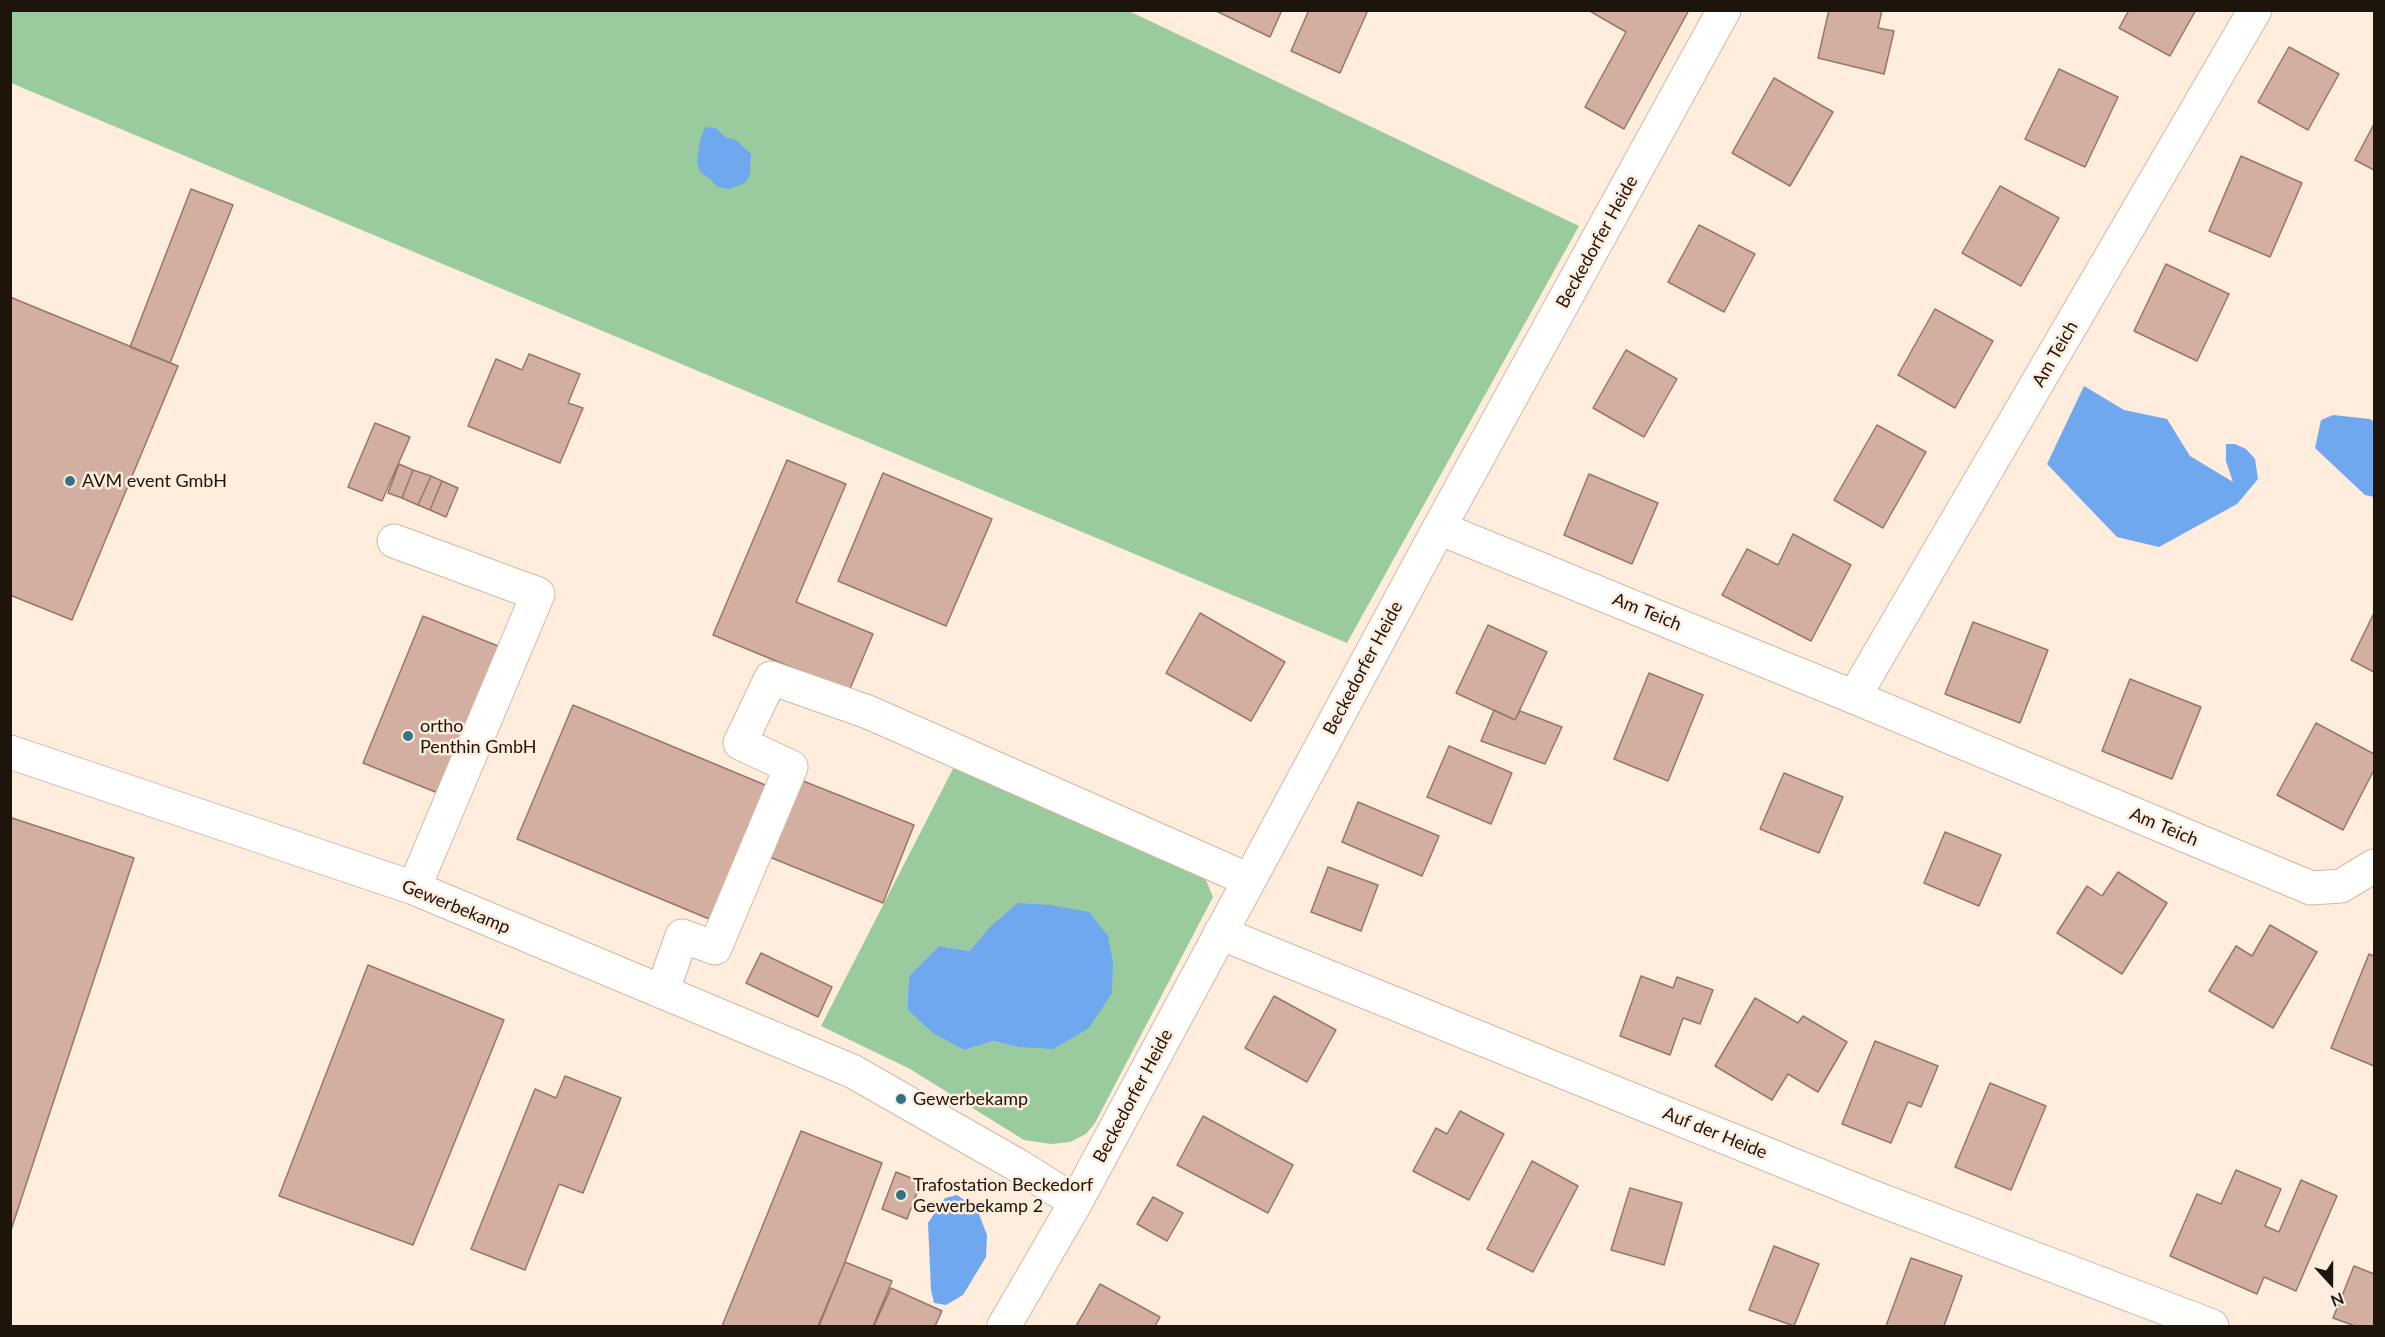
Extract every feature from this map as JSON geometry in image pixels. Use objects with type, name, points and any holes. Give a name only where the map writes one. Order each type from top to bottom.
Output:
[{"type":"street","name":"Beckedorfer Heide","points":[[1004,1326],[1076,1202],[1439,528],[1724,10]]},
{"type":"street","name":"Am Teich","points":[[1854,697],[2255,10]]},
{"type":"street","name":"Am Teich","points":[[1439,528],[1854,697],[2311,888],[2341,885],[2374,866]]},
{"type":"street","points":[[394,541],[538,594],[414,888]]},
{"type":"street","points":[[662,992],[682,936],[715,948],[791,767],[740,743],[771,678],[868,712],[1249,880]]},
{"type":"street","name":"Gewerbekamp","points":[[10,752],[414,888],[852,1071],[1017,1165],[1076,1202]]},
{"type":"street","name":"Auf der Heide","points":[[1220,933],[1870,1196],[2212,1326]]},
{"type":"green space","points":[[11,11],[1129,11],[1579,226],[1347,643],[11,83]]},
{"type":"green space","points":[[956,763],[1203,873],[1213,897],[1095,1123],[1086,1134],[1070,1142],[1052,1144],[1024,1140],[910,1069],[821,1026]],"holes":[[[939,946],[970,951],[1018,1047],[993,1041],[963,1050],[907,1009],[909,976]]]},
{"type":"water","points":[[705,127],[716,128],[725,137],[736,140],[751,154],[750,175],[745,183],[728,189],[717,187],[700,172],[697,162]]},
{"type":"water","points":[[2084,386],[2124,410],[2167,419],[2190,456],[2233,482],[2226,461],[2226,444],[2235,444],[2246,449],[2255,459],[2258,479],[2237,504],[2159,547],[2117,537],[2047,464]]},
{"type":"water","points":[[2333,415],[2370,419],[2374,422],[2374,497],[2365,495],[2315,448],[2321,420]]},
{"type":"water","points":[[1018,903],[1050,905],[1089,912],[1108,936],[1113,963],[1112,993],[1089,1028],[1053,1049],[1018,1047],[993,1041],[964,1050],[933,1033],[907,1009],[909,976],[939,946],[970,951],[991,926]]},
{"type":"water","points":[[957,1195],[977,1209],[987,1235],[986,1257],[963,1295],[946,1305],[934,1303],[931,1290],[928,1223],[945,1198]]},
{"type":"building","points":[[1214,10],[1282,10],[1270,37]]},
{"type":"building","points":[[1309,10],[1368,10],[1340,73],[1291,51]]},
{"type":"building","points":[[1588,10],[1689,10],[1624,129],[1585,107],[1626,32]]},
{"type":"building","points":[[1829,10],[1882,10],[1878,28],[1894,31],[1884,74],[1818,58]]},
{"type":"building","points":[[2129,10],[2196,10],[2170,56],[2119,28]]},
{"type":"building","points":[[2289,47],[2339,74],[2308,130],[2258,102]]},
{"type":"building","points":[[2059,69],[2118,97],[2085,167],[2025,139]]},
{"type":"building","points":[[1774,78],[1833,112],[1790,186],[1732,153]]},
{"type":"building","points":[[2374,124],[2374,170],[2355,160]]},
{"type":"building","points":[[2241,156],[2302,183],[2270,257],[2209,231]]},
{"type":"building","points":[[2000,186],[2059,218],[2021,286],[1962,253]]},
{"type":"building","points":[[191,189],[233,205],[170,363],[130,347]]},
{"type":"building","points":[[1699,225],[1755,254],[1724,312],[1668,282]]},
{"type":"building","points":[[2166,264],[2229,294],[2197,361],[2134,331]]},
{"type":"building","name":"AVM event GmbH","points":[[10,297],[178,366],[72,620],[10,595]]},
{"type":"building","points":[[1935,309],[1993,341],[1955,408],[1898,375]]},
{"type":"building","points":[[1626,350],[1677,379],[1644,437],[1593,408]]},
{"type":"building","points":[[529,354],[580,374],[568,403],[583,408],[560,463],[468,426],[496,359],[522,370]]},
{"type":"building","points":[[375,423],[410,437],[382,501],[348,487]]},
{"type":"building","points":[[1877,425],[1926,452],[1883,528],[1834,500]]},
{"type":"building","points":[[787,460],[846,484],[796,602],[873,634],[849,691],[713,635]]},
{"type":"building","points":[[399,464],[413,470],[402,498],[388,493]]},
{"type":"building","points":[[413,470],[431,476],[418,505],[402,498]]},
{"type":"building","points":[[883,473],[992,519],[946,626],[838,581]]},
{"type":"building","points":[[1589,474],[1658,503],[1632,564],[1564,535]]},
{"type":"building","points":[[431,476],[442,481],[430,510],[418,505]]},
{"type":"building","points":[[442,481],[458,488],[446,517],[430,510]]},
{"type":"building","points":[[1793,534],[1851,565],[1811,641],[1722,595],[1747,549],[1778,565]]},
{"type":"building","points":[[1200,613],[1285,662],[1251,721],[1166,673]]},
{"type":"building","points":[[2374,613],[2374,672],[2351,660]]},
{"type":"building","points":[[423,616],[508,650],[448,797],[363,763]]},
{"type":"building","points":[[1973,622],[2048,650],[2020,723],[1945,694]]},
{"type":"building","points":[[1488,625],[1547,652],[1515,720],[1456,693]]},
{"type":"building","points":[[1649,673],[1703,695],[1668,781],[1614,759]]},
{"type":"building","points":[[2130,679],[2201,707],[2172,779],[2102,751]]},
{"type":"building","points":[[573,705],[770,787],[714,921],[517,839]]},
{"type":"building","points":[[1494,710],[1515,720],[1520,711],[1562,727],[1545,764],[1481,741]]},
{"type":"building","points":[[2316,723],[2374,754],[2374,770],[2343,830],[2277,795]]},
{"type":"building","points":[[1449,746],[1512,773],[1491,824],[1427,797]]},
{"type":"building","points":[[1784,773],[1843,797],[1819,853],[1760,829]]},
{"type":"building","points":[[798,779],[914,825],[883,903],[767,856]]},
{"type":"building","points":[[1358,802],[1439,836],[1422,876],[1342,842]]},
{"type":"building","points":[[12,818],[134,858],[10,1233],[10,824]]},
{"type":"building","points":[[1945,832],[2001,855],[1979,906],[1924,883]]},
{"type":"building","points":[[1328,867],[1378,885],[1361,931],[1311,912]]},
{"type":"building","points":[[2118,872],[2167,903],[2122,974],[2057,933],[2087,886],[2102,896]]},
{"type":"building","points":[[2270,925],[2317,952],[2273,1028],[2209,991],[2236,946],[2252,956]]},
{"type":"building","points":[[761,953],[832,987],[818,1017],[746,983]]},
{"type":"building","points":[[2369,954],[2374,956],[2374,1066],[2331,1048]]},
{"type":"building","points":[[368,965],[504,1020],[413,1245],[279,1196]]},
{"type":"building","points":[[1641,976],[1673,988],[1677,977],[1713,990],[1700,1024],[1683,1018],[1670,1055],[1620,1036]]},
{"type":"building","points":[[1274,996],[1336,1030],[1307,1082],[1245,1048]]},
{"type":"building","points":[[1755,998],[1798,1023],[1803,1016],[1847,1042],[1818,1092],[1788,1074],[1772,1100],[1715,1066]]},
{"type":"building","points":[[1875,1041],[1938,1066],[1921,1107],[1908,1102],[1891,1143],[1842,1124]]},
{"type":"building","points":[[565,1076],[621,1098],[583,1193],[559,1184],[525,1270],[471,1249],[535,1089],[556,1098]]},
{"type":"building","points":[[1990,1083],[2046,1106],[2011,1190],[1955,1167]]},
{"type":"building","points":[[1460,1111],[1504,1134],[1469,1200],[1413,1171],[1436,1128],[1447,1134]]},
{"type":"building","points":[[1203,1116],[1293,1165],[1268,1213],[1177,1165]]},
{"type":"building","points":[[801,1131],[882,1163],[845,1262],[818,1326],[722,1326]]},
{"type":"building","points":[[1532,1161],[1578,1186],[1533,1272],[1487,1249]]},
{"type":"building","points":[[2236,1170],[2281,1189],[2265,1226],[2279,1232],[2301,1180],[2337,1196],[2296,1291],[2264,1277],[2257,1294],[2170,1256],[2197,1194],[2221,1204]]},
{"type":"building","name":"Trafostation Beckedorf Gewerbekamp 2","points":[[896,1172],[921,1182],[907,1219],[882,1209]]},
{"type":"building","points":[[1630,1188],[1682,1203],[1664,1265],[1611,1250]]},
{"type":"building","points":[[1153,1197],[1183,1213],[1167,1241],[1137,1224]]},
{"type":"building","points":[[1774,1246],[1819,1264],[1794,1326],[1749,1310]]},
{"type":"building","points":[[1911,1258],[1962,1276],[1944,1326],[1886,1326]]},
{"type":"building","points":[[845,1262],[892,1281],[873,1326],[819,1326]]},
{"type":"building","points":[[2354,1266],[2374,1274],[2374,1326],[2355,1326],[2333,1318]]},
{"type":"building","points":[[1100,1284],[1160,1317],[1155,1326],[1076,1326]]},
{"type":"building","points":[[891,1288],[942,1311],[935,1326],[874,1326]]},
{"type":"place","name":"AVM event GmbH","points":[[70,481]]},
{"type":"place","name":"ortho Penthin GmbH","points":[[408,736]]},
{"type":"place","name":"Gewerbekamp","points":[[901,1099]]},
{"type":"place","name":"Trafostation Beckedorf Gewerbekamp 2","points":[[901,1195]]}]
